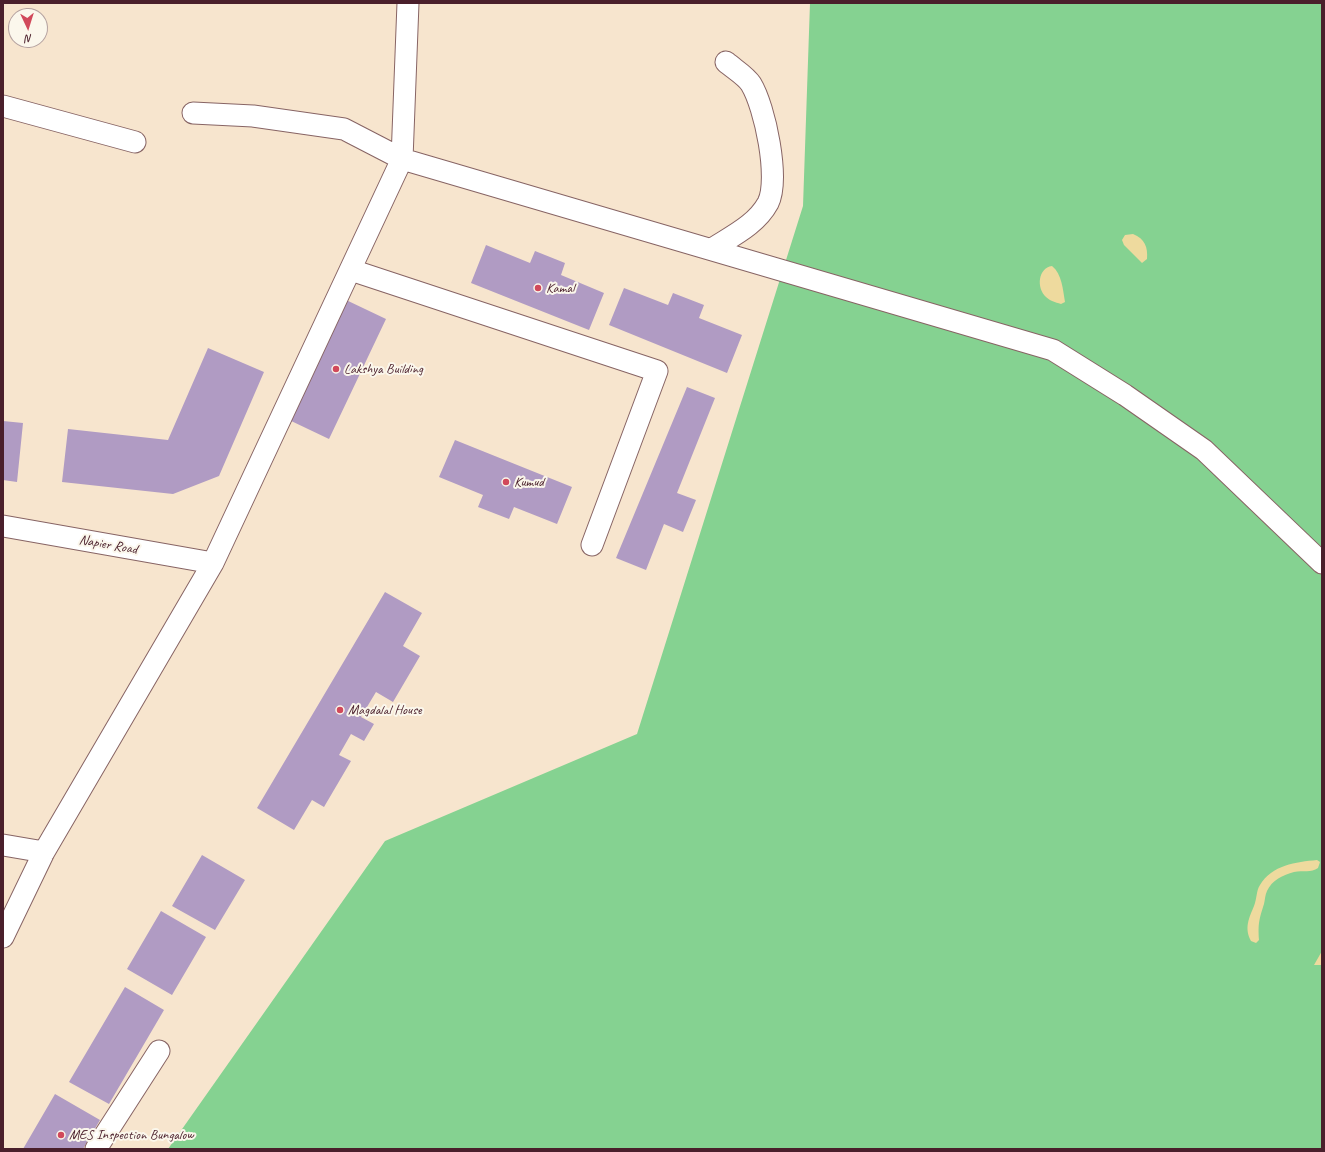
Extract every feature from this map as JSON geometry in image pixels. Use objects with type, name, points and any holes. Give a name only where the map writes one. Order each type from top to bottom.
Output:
[{"type":"street","points":[[3,937],[44,852],[213,563],[402,159],[408,3]]},
{"type":"street","points":[[712,249],[756,221],[769,202],[774,175],[763,109],[751,83],[726,62]]},
{"type":"street","points":[[3,106],[136,142]]},
{"type":"street","points":[[193,113],[253,116],[344,129],[402,159],[1053,350],[1125,395],[1204,450],[1322,564]]},
{"type":"street","points":[[351,270],[658,372],[592,545]]},
{"type":"street","name":"Napier Road","points":[[3,526],[213,563]]},
{"type":"street","points":[[3,845],[44,852]]},
{"type":"street","points":[[96,1149],[159,1051]]},
{"type":"green space","points":[[810,3],[1322,3],[1322,1149],[168,1149],[385,841],[637,734],[803,206]]},
{"type":"sand","points":[[1133,234],[1143,241],[1146,247],[1147,259],[1142,263],[1124,245],[1122,240],[1125,235]]},
{"type":"sand","points":[[1052,266],[1058,273],[1062,282],[1065,302],[1061,304],[1048,298],[1041,289],[1041,274],[1044,270]]},
{"type":"sand","points":[[1317,860],[1320,862],[1318,868],[1315,870],[1290,873],[1278,878],[1269,887],[1266,893],[1260,918],[1259,940],[1256,943],[1251,941],[1248,932],[1248,923],[1257,892],[1265,878],[1271,873],[1285,866]]},
{"type":"sand","points":[[1322,951],[1322,965],[1314,965]]},
{"type":"building","name":"Kamal","points":[[486,245],[530,263],[535,251],[565,263],[561,275],[604,293],[589,330],[471,283]]},
{"type":"building","points":[[624,288],[668,305],[673,293],[704,305],[699,318],[742,335],[727,373],[609,325]]},
{"type":"building","name":"Lakshya Building","points":[[344,299],[386,319],[329,439],[287,419]]},
{"type":"building","points":[[208,348],[264,372],[219,476],[173,494],[62,482],[68,429],[168,440]]},
{"type":"building","points":[[687,387],[715,398],[677,493],[696,500],[683,532],[664,524],[646,570],[616,558]]},
{"type":"building","points":[[3,421],[23,423],[17,482],[3,480]]},
{"type":"building","name":"Kumud","points":[[455,440],[572,487],[557,524],[514,507],[509,519],[478,507],[483,495],[439,477]]},
{"type":"building","name":"Magdalal House","points":[[385,592],[422,613],[403,646],[420,656],[393,702],[376,692],[361,717],[374,724],[364,741],[351,734],[339,755],[351,761],[324,807],[312,800],[294,830],[257,808]]},
{"type":"building","points":[[202,855],[245,880],[215,930],[172,906]]},
{"type":"building","points":[[161,911],[206,937],[172,995],[127,969]]},
{"type":"building","points":[[125,987],[164,1010],[109,1104],[69,1082]]},
{"type":"building","name":"MES Inspection Bungalow","points":[[55,1094],[100,1120],[83,1149],[23,1149]]},
{"type":"place","name":"Kamal","points":[[538,288]]},
{"type":"place","name":"Lakshya Building","points":[[336,369]]},
{"type":"place","name":"Kumud","points":[[506,482]]},
{"type":"place","name":"Magdalal House","points":[[340,710]]},
{"type":"place","name":"MES Inspection Bungalow","points":[[61,1135]]}]
